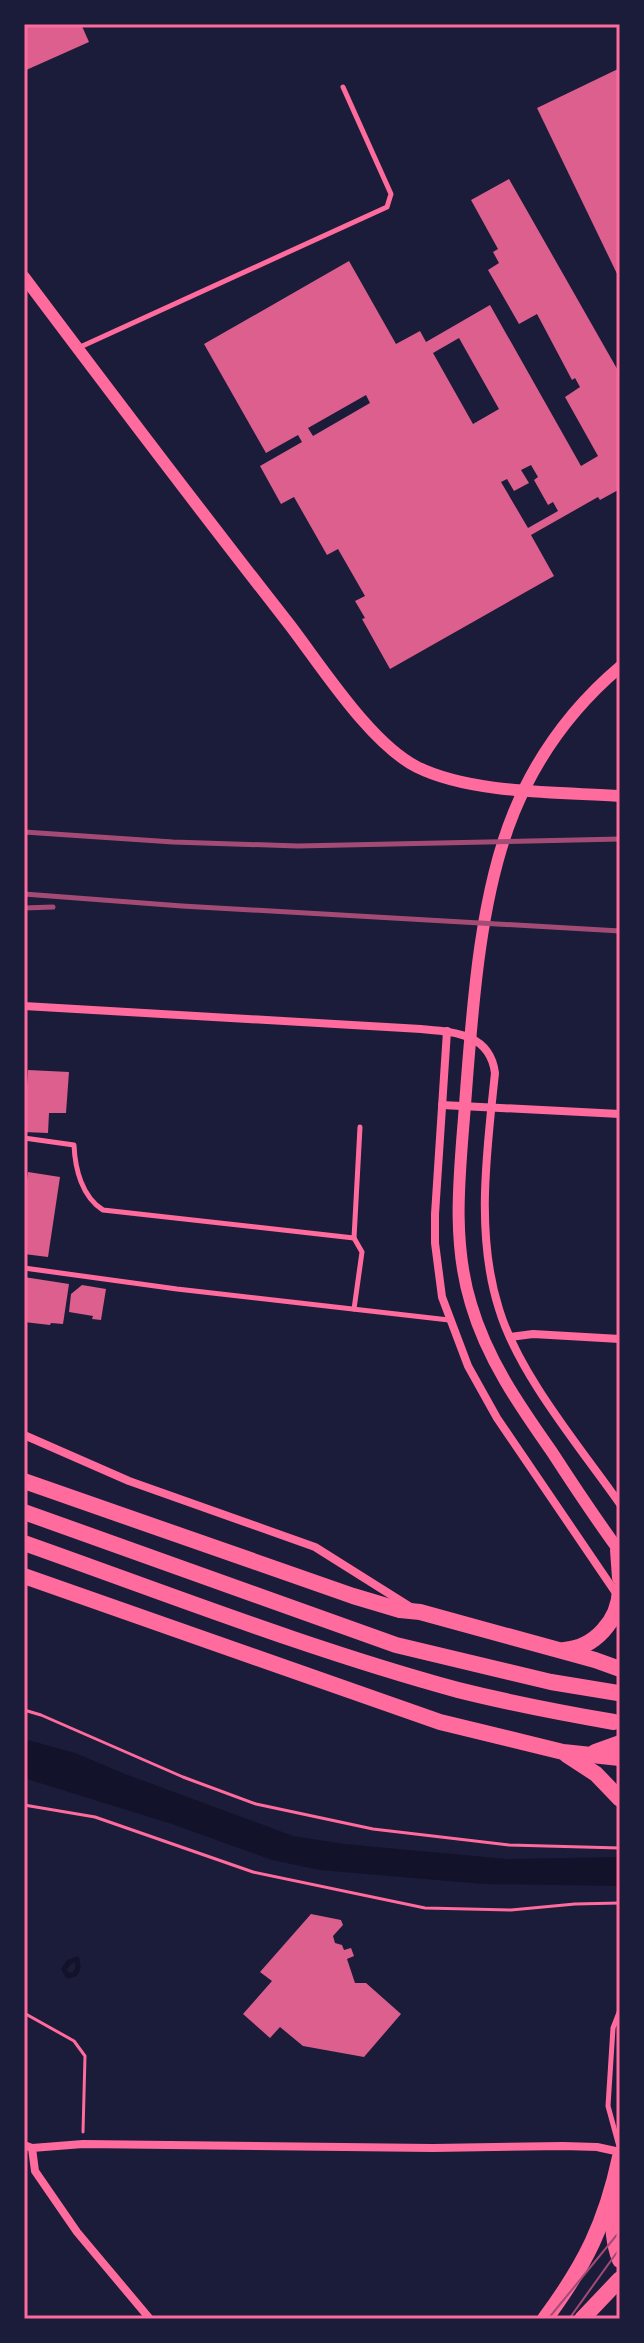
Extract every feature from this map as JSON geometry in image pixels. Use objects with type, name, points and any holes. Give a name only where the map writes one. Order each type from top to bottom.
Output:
[{"type":"main road","points":[[24,1481],[353,1596],[620,1669]]},
{"type":"main road","points":[[24,1512],[396,1645],[551,1682],[618,1693]]},
{"type":"main road","points":[[24,1543],[392,1671],[543,1709],[614,1722]]},
{"type":"main road","points":[[619,1552],[620,1578]]},
{"type":"main road","points":[[24,1576],[395,1708],[486,1735],[570,1753],[620,1758]]},
{"type":"main road","points":[[555,1650],[577,1648],[600,1634],[613,1617],[620,1590]]},
{"type":"main road","points":[[595,1660],[620,1662]]},
{"type":"main road","points":[[570,1753],[605,1750],[620,1743]]},
{"type":"main road","points":[[570,1753],[620,1799]]},
{"type":"main road","points":[[620,2153],[613,2222],[620,2260]]},
{"type":"main road","points":[[545,2319],[590,2251],[616,2175]]},
{"type":"main road","points":[[582,2319],[618,2283]]},
{"type":"street","points":[[24,277],[343,695],[387,747],[436,776],[466,783],[620,796]]},
{"type":"street","points":[[619,1552],[531,1422],[486,1345],[470,1301],[461,1257],[459,1209],[478,972],[498,860],[522,795],[539,762],[569,719],[620,667]]},
{"type":"street","points":[[24,1006],[447,1031],[474,1038],[490,1054],[495,1073],[485,1202],[490,1274],[499,1310],[525,1366],[543,1395],[620,1504]]},
{"type":"street","points":[[447,1031],[435,1243],[442,1297],[449,1320],[468,1366],[497,1418],[620,1598]]},
{"type":"street","points":[[442,1105],[620,1114]]},
{"type":"street","points":[[510,1337],[533,1334],[620,1339]]},
{"type":"street","points":[[24,1435],[129,1481],[315,1547],[420,1612]]},
{"type":"street","points":[[150,2319],[77,2232],[35,2171],[27,2149],[83,2144],[563,2146],[597,2147],[620,2153]]},
{"type":"lane","points":[[77,348],[387,207],[391,194],[343,87]]},
{"type":"lane","points":[[354,1309],[362,1252],[354,1238],[360,1127]]},
{"type":"lane","points":[[24,1138],[74,1145],[74,1159],[84,1188],[96,1206],[103,1210],[354,1238]]},
{"type":"lane","points":[[24,1268],[449,1320]]},
{"type":"lane","points":[[620,2010],[613,2028],[608,2106],[620,2153]]},
{"type":"path","points":[[24,1710],[256,1804],[373,1829],[509,1845],[620,1848]]},
{"type":"path","points":[[24,1805],[95,1817],[253,1872],[425,1908],[511,1910],[620,1903]]},
{"type":"path","points":[[24,2013],[74,2041],[85,2056],[83,2144]]},
{"type":"shaded area","points":[[24,1739],[75,1753],[293,1836],[344,1844],[507,1859],[620,1857],[620,1886],[484,1884],[320,1870],[272,1860],[172,1824],[24,1778]]},
{"type":"building","points":[[24,24],[81,24],[89,42],[24,71]]},
{"type":"building","points":[[620,68],[620,280],[537,108]]},
{"type":"building","points":[[509,179],[620,374],[620,489],[600,500],[598,497],[531,535],[554,576],[390,669],[355,601],[365,596],[338,549],[327,555],[294,497],[281,504],[260,466],[302,442],[298,435],[266,453],[204,344],[349,261],[396,344],[420,331],[426,342],[490,305],[581,466],[598,456],[565,397],[580,387],[575,378],[572,380],[537,314],[519,324],[488,270],[499,263],[493,252],[498,249],[471,200]],"holes":[[[459,338],[499,409],[473,424],[433,353]],[[366,395],[370,403],[313,436],[308,428]],[[531,465],[538,477],[534,480],[548,505],[553,502],[558,511],[528,528],[501,482],[507,479],[514,491],[529,483],[521,470]]]},
{"type":"building","points":[[28,1070],[69,1072],[66,1113],[49,1113],[48,1133],[24,1132]]},
{"type":"building","points":[[28,1172],[60,1177],[48,1257],[24,1254],[24,1201]]},
{"type":"building","points":[[24,1277],[69,1284],[63,1324],[24,1322]]},
{"type":"building","points":[[82,1285],[106,1289],[101,1320],[69,1312],[71,1294]]},
{"type":"building","points":[[311,1914],[341,1920],[343,1925],[333,1936],[335,1943],[342,1945],[344,1950],[351,1948],[354,1956],[347,1959],[355,1983],[366,1983],[401,2014],[364,2057],[303,2046],[280,2027],[270,2038],[243,2014],[272,1981],[260,1972]]},
{"type":"waterway","points":[[77,1959],[75,1974],[68,1976],[64,1969],[69,1962],[77,1959]]},
{"type":"tram line","points":[[548,2319],[620,2231]]},
{"type":"tram line","points":[[569,2319],[620,2248]]},
{"type":"railway","points":[[24,832],[298,846],[620,839]]},
{"type":"railway","points":[[24,894],[620,931]]},
{"type":"railway","points":[[24,908],[53,907]]}]
